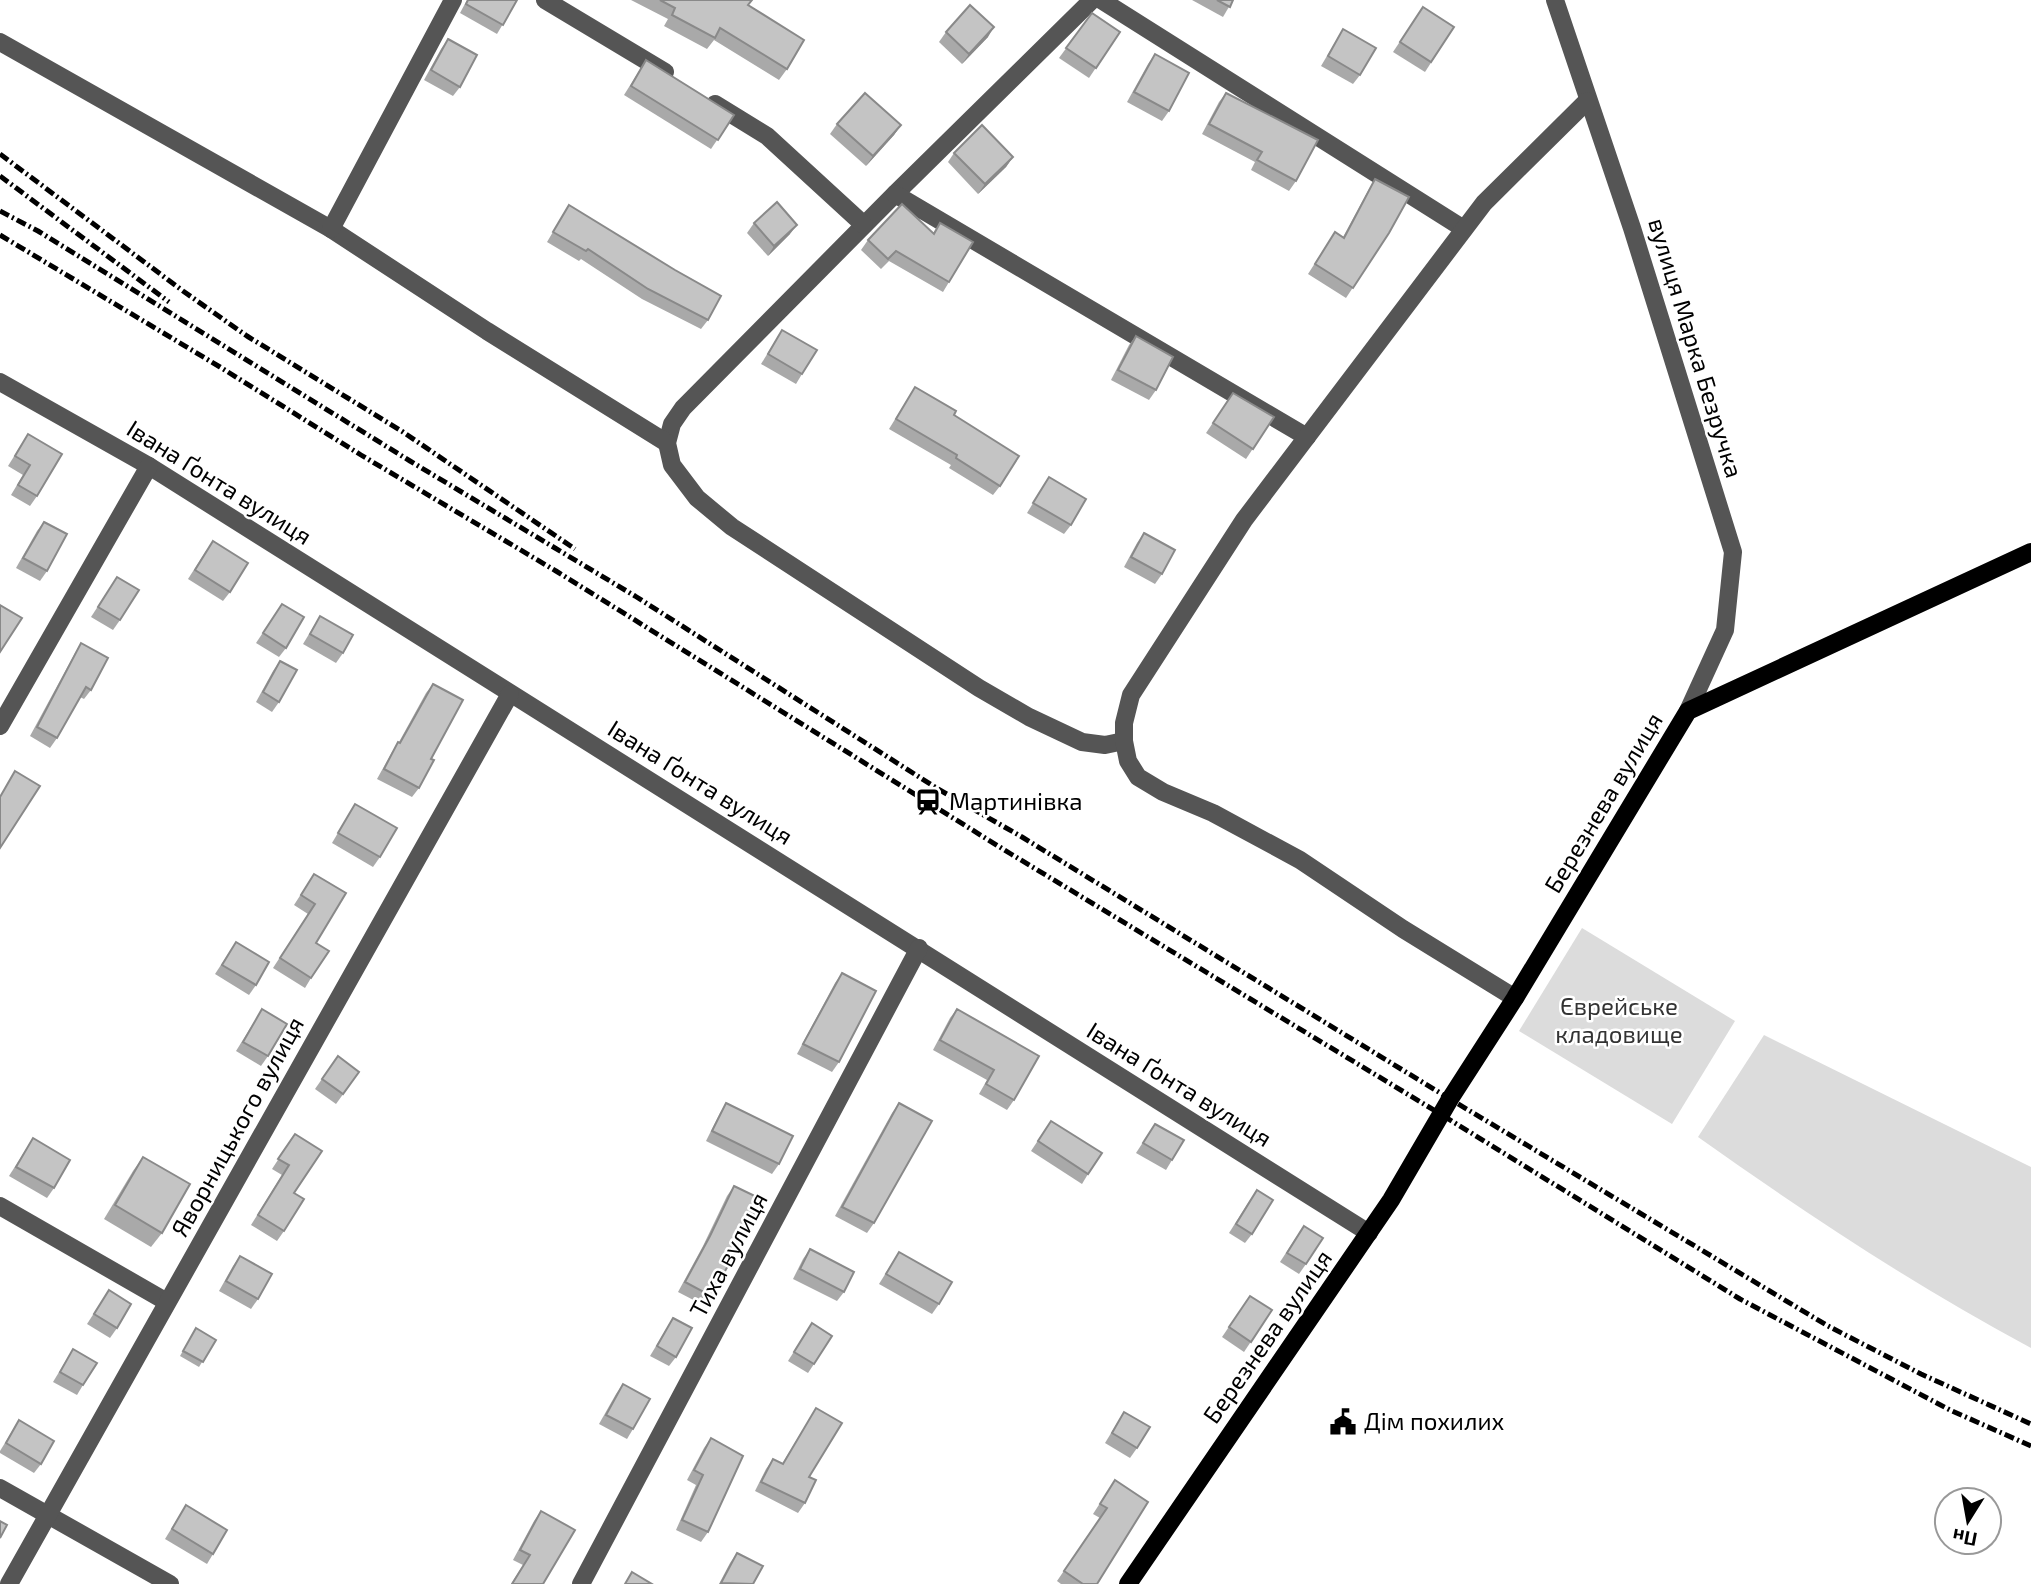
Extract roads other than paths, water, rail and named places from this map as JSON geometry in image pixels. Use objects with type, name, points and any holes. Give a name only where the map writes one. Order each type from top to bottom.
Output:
[{"type":"main road","name":"Березнева вулиця","points":[[1128,1584],[1369,1233],[1688,711],[2031,552]]},
{"type":"street","points":[[331,229],[453,0]]},
{"type":"street","points":[[545,0],[675,79]]},
{"type":"street","points":[[1092,0],[683,408],[672,424],[667,443],[672,465],[697,498],[732,527],[793,569],[1029,717],[1082,742],[1105,745],[1124,741]]},
{"type":"street","points":[[1101,0],[1464,229]]},
{"type":"street","name":"вулиця Марка Безручка","points":[[1555,0],[1587,102],[1632,228],[1733,552],[1725,630],[1688,711]]},
{"type":"street","points":[[0,42],[331,229],[487,331],[667,443]]},
{"type":"street","points":[[698,93],[767,136],[864,225]]},
{"type":"street","points":[[1515,998],[1403,929],[1300,860],[1213,813],[1163,792],[1138,777],[1128,761],[1124,723],[1131,695],[1244,520],[1484,203],[1587,102]]},
{"type":"street","points":[[895,194],[1307,437]]},
{"type":"street","name":"Івана Ґонта вулиця","points":[[0,383],[149,466],[1369,1233]]},
{"type":"street","points":[[0,726],[149,466]]},
{"type":"street","name":"Яворницького вулиця","points":[[9,1584],[510,694]]},
{"type":"street","name":"Тиха вулиця","points":[[581,1584],[919,948]]},
{"type":"street","points":[[0,1206],[167,1302]]},
{"type":"street","points":[[0,1488],[170,1584]]},
{"type":"railway","points":[[0,154],[247,336],[403,432],[575,549]]},
{"type":"railway","points":[[0,176],[169,302]]},
{"type":"railway","points":[[0,211],[38,231],[410,461],[635,596],[938,789],[1022,837],[1828,1326],[1921,1374],[2031,1424]]},
{"type":"railway","points":[[0,235],[556,571],[1011,854],[1740,1299],[1950,1410],[2031,1446]]},
{"type":"place","name":"Мартинівка","points":[[928,802]]},
{"type":"place","name":"Дiм похилих","points":[[1343,1422]]},
{"type":"park label","name":"Єврейське кладовище","points":[[1619,1021]]}]
